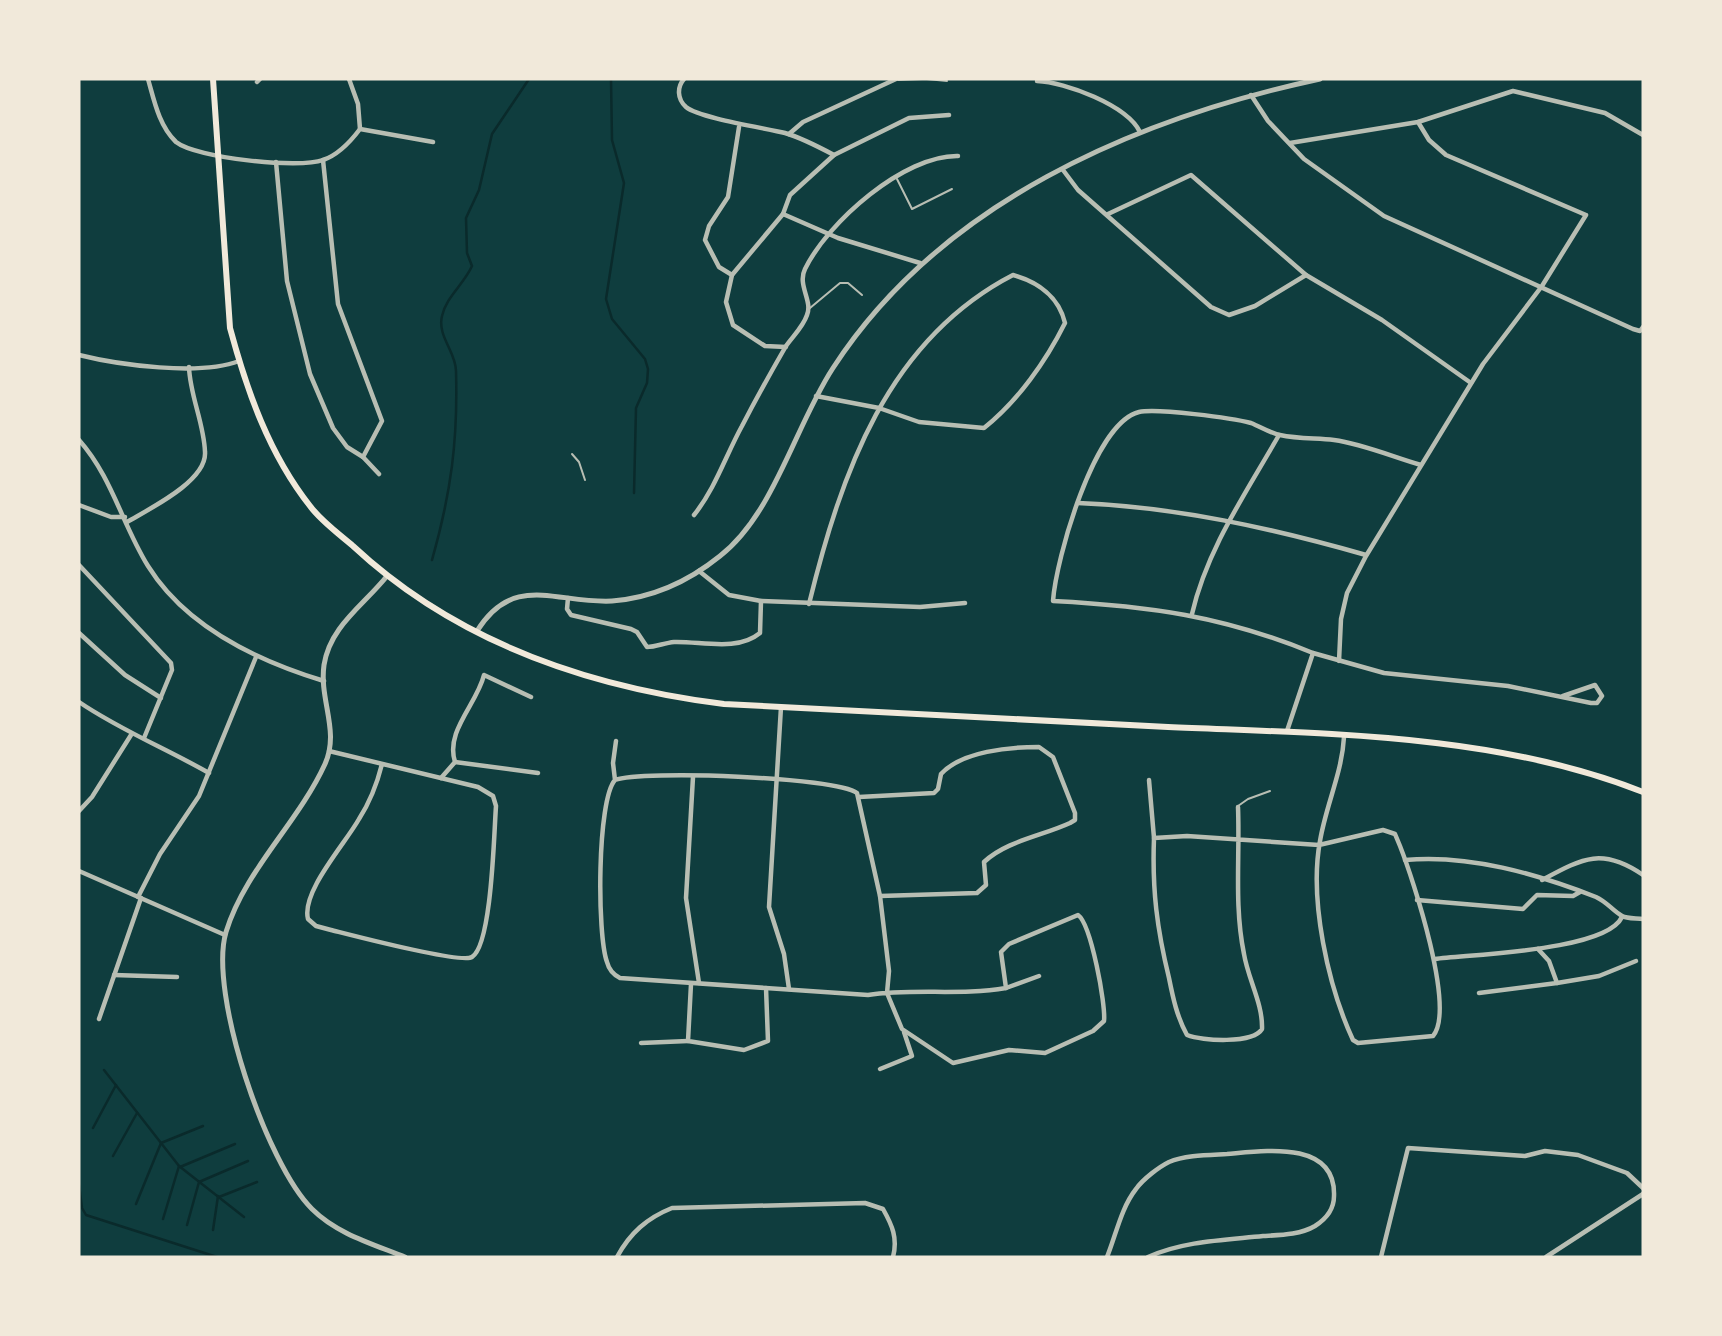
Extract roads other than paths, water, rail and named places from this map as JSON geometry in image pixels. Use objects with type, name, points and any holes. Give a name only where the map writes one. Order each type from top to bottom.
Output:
[{"type":"main road","points":[[213,79],[230,328],[239,361],[274,452],[311,508],[387,576],[477,631],[519,653],[561,669],[642,692],[712,702],[1345,737],[1497,752],[1540,761],[1643,792]]},
{"type":"street","points":[[148,79],[164,125],[176,141],[188,148],[218,155],[276,162],[323,160],[346,145],[360,129],[358,104],[349,79]]},
{"type":"street","points":[[684,79],[679,85],[680,100],[688,109],[729,119],[739,127],[751,126],[789,134],[834,155]]},
{"type":"street","points":[[477,631],[491,613],[518,595],[628,599],[663,590],[699,572],[733,546],[755,519],[816,396],[857,334],[920,263],[953,236],[1100,149],[1203,108],[1320,79]]},
{"type":"street","points":[[789,134],[803,122],[895,80]]},
{"type":"street","points":[[1037,81],[1057,80],[1118,111],[1140,132]]},
{"type":"street","points":[[1289,143],[1418,122],[1513,90],[1605,113],[1643,135]]},
{"type":"street","points":[[1251,95],[1268,121],[1289,143],[1323,173],[1384,216],[1642,329]]},
{"type":"street","points":[[786,346],[777,349],[765,346],[733,325],[726,302],[732,275],[783,214],[790,195],[834,155],[909,118],[950,115]]},
{"type":"street","points":[[1339,661],[1341,620],[1347,593],[1366,556],[1471,383],[1542,286],[1586,215],[1446,155],[1429,140],[1418,122]]},
{"type":"street","points":[[732,275],[719,267],[705,240],[709,226],[728,197],[739,127]]},
{"type":"street","points":[[360,129],[433,142]]},
{"type":"street","points":[[694,515],[705,502],[742,425],[810,308],[803,288],[803,271],[828,234],[872,192],[936,158],[958,156]]},
{"type":"street","points":[[323,160],[338,304],[382,421],[363,457]]},
{"type":"street","points":[[276,162],[287,281],[299,337],[321,405],[347,447],[363,457],[379,474]]},
{"type":"street","points":[[1063,170],[1078,190],[1211,307],[1229,316],[1255,306],[1306,275]]},
{"type":"street","points":[[1108,214],[1191,175],[1306,275],[1382,320],[1471,383]]},
{"type":"street","points":[[783,214],[828,234],[920,263]]},
{"type":"street","points":[[809,604],[838,499],[859,445],[878,408],[936,332],[981,291],[1013,275],[1038,285],[1055,299],[1062,312],[1065,323],[1057,340],[1019,394],[984,428],[919,422],[878,408],[816,396]]},
{"type":"street","points":[[79,355],[118,364],[189,367],[224,366],[239,361]]},
{"type":"street","points":[[79,505],[111,517],[126,519],[183,487],[203,465],[205,453],[190,384],[189,367]]},
{"type":"street","points":[[1421,466],[1336,440],[1279,435],[1249,423],[1139,412],[1113,430],[1095,463],[1065,540],[1053,601],[1140,606],[1192,614],[1258,632],[1313,653],[1384,673],[1462,680],[1597,703],[1602,696],[1595,685],[1563,696]]},
{"type":"street","points":[[1192,614],[1202,575],[1279,435]]},
{"type":"street","points":[[79,440],[95,458],[148,566],[163,586],[227,640],[256,657],[324,681]]},
{"type":"street","points":[[1078,503],[1142,507],[1230,520],[1366,556]]},
{"type":"street","points":[[79,565],[171,663],[172,670],[144,738]]},
{"type":"street","points":[[699,572],[729,595],[761,601],[920,607],[965,603]]},
{"type":"street","points":[[387,576],[346,618],[324,664],[324,681],[333,734],[329,751],[304,803],[242,895],[225,935],[222,955],[223,983],[233,1039],[256,1103],[287,1175],[304,1201],[323,1219],[348,1234],[405,1257]]},
{"type":"street","points":[[568,598],[567,609],[571,615],[631,629],[637,632],[647,647],[673,642],[721,644],[755,637],[760,633],[761,601]]},
{"type":"street","points":[[79,633],[124,675],[161,698]]},
{"type":"street","points":[[1287,732],[1313,653]]},
{"type":"street","points":[[99,1019],[139,898],[160,855],[199,796],[256,657]]},
{"type":"street","points":[[441,778],[455,762],[453,743],[464,715],[480,691],[484,676],[531,696]]},
{"type":"street","points":[[79,702],[131,735],[144,738],[209,773]]},
{"type":"street","points":[[780,707],[769,907],[784,954],[789,989]]},
{"type":"street","points":[[79,811],[92,797],[131,735]]},
{"type":"street","points":[[1154,838],[1239,839],[1319,845],[1390,831],[1405,860],[1435,959],[1438,1025],[1433,1037],[1373,1044],[1353,1040],[1338,1002],[1324,944],[1318,895],[1319,845],[1341,764],[1345,737]]},
{"type":"street","points":[[616,741],[613,763],[615,780],[608,794],[604,820],[599,908],[605,956],[615,976],[630,980],[868,995],[1006,988],[1039,976]]},
{"type":"street","points":[[615,780],[649,776],[775,779],[845,787],[859,797],[934,793],[938,789],[941,774],[953,765],[991,752],[1039,747],[1053,757],[1075,813],[1074,820],[1019,842],[988,858],[984,862],[986,885],[977,893],[880,896]]},
{"type":"street","points":[[329,751],[441,778],[488,790],[496,806],[488,913],[481,946],[473,956],[465,959],[331,930],[316,926],[308,919],[305,910],[308,899],[363,812],[382,764]]},
{"type":"street","points":[[455,762],[538,773]]},
{"type":"street","points":[[693,777],[686,898],[699,983]]},
{"type":"street","points":[[1149,780],[1154,838],[1154,910],[1177,1014],[1187,1035],[1232,1040],[1254,1036],[1259,1033],[1262,1025],[1244,955],[1238,913],[1238,807]]},
{"type":"street","points":[[859,797],[880,896],[888,971],[887,993],[914,1053],[880,1069]]},
{"type":"street","points":[[1541,880],[1593,857],[1613,859],[1643,875]]},
{"type":"street","points":[[1405,860],[1451,858],[1541,880],[1606,902],[1622,917],[1643,919]]},
{"type":"street","points":[[79,871],[225,935]]},
{"type":"street","points":[[1418,900],[1523,909],[1537,895],[1573,896],[1580,892]]},
{"type":"street","points":[[902,1029],[953,1063],[1009,1050],[1045,1053],[1099,1027],[1104,1017],[1103,1007],[1089,934],[1083,918],[1078,915],[1063,919],[1009,944],[1000,951],[1006,988]]},
{"type":"street","points":[[1435,959],[1537,948],[1606,933],[1614,929],[1622,917]]},
{"type":"street","points":[[1537,948],[1549,961],[1557,983]]},
{"type":"street","points":[[1479,993],[1599,976],[1636,961]]},
{"type":"street","points":[[114,975],[177,977]]},
{"type":"street","points":[[688,1041],[691,984]]},
{"type":"street","points":[[641,1044],[688,1041],[744,1050],[764,1045],[768,1041],[766,988]]},
{"type":"street","points":[[1381,1257],[1408,1148],[1525,1156],[1545,1151],[1578,1155],[1627,1173],[1643,1191],[1546,1257]]},
{"type":"street","points":[[1107,1257],[1136,1188],[1171,1161],[1247,1151],[1290,1151],[1318,1162],[1332,1180],[1335,1193],[1331,1209],[1324,1220],[1311,1228],[1288,1234],[1200,1243],[1148,1257]]},
{"type":"street","points":[[617,1257],[625,1243],[650,1216],[672,1208],[865,1203],[883,1209],[893,1227],[896,1241],[893,1257]]},
{"type":"lane","points":[[895,80],[922,79]]},
{"type":"lane","points":[[927,79],[947,81]]},
{"type":"lane","points":[[896,178],[912,209],[952,188]]},
{"type":"lane","points":[[810,308],[840,283],[848,283],[862,295]]},
{"type":"lane","points":[[572,454],[579,462],[585,480]]},
{"type":"lane","points":[[1238,807],[1248,799],[1270,791]]},
{"type":"waterway","points":[[432,560],[448,489],[456,421],[456,371],[442,330],[442,316],[447,303],[472,266],[467,253],[466,218],[479,190],[492,134],[529,79]]},
{"type":"waterway","points":[[611,79],[612,140],[624,183],[606,299],[612,319],[645,359],[648,369],[647,383],[636,408],[634,493]]},
{"type":"waterway","points":[[104,1070],[179,1166],[244,1217]]},
{"type":"waterway","points":[[93,1128],[116,1085]]},
{"type":"waterway","points":[[113,1156],[137,1113]]},
{"type":"waterway","points":[[136,1204],[161,1143],[203,1126]]},
{"type":"waterway","points":[[180,1167],[235,1144]]},
{"type":"waterway","points":[[187,1225],[199,1182],[248,1161]]},
{"type":"waterway","points":[[163,1219],[179,1166]]},
{"type":"waterway","points":[[219,1197],[257,1182]]},
{"type":"waterway","points":[[79,1185],[82,1208],[86,1215],[217,1257]]},
{"type":"waterway","points":[[213,1230],[218,1196]]}]
